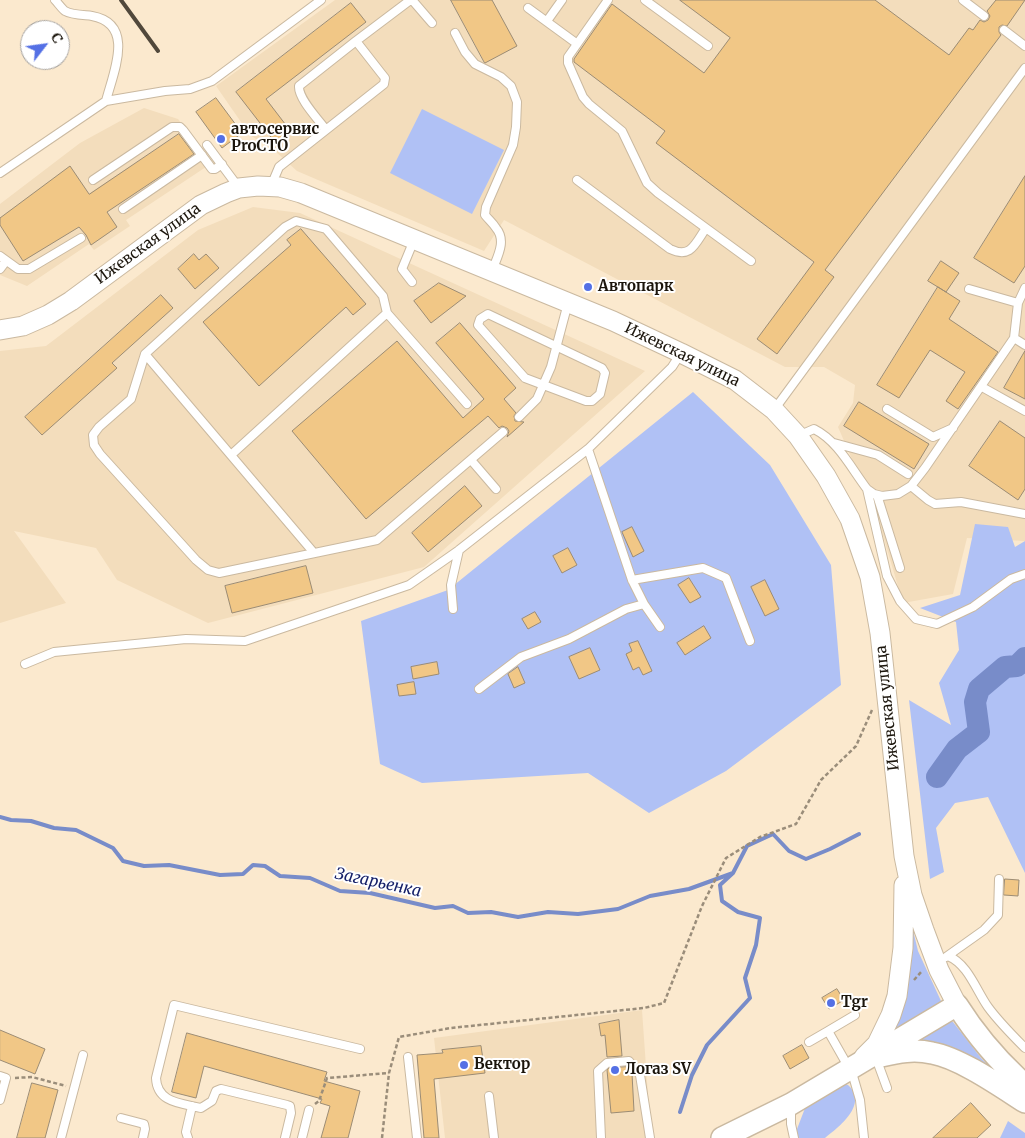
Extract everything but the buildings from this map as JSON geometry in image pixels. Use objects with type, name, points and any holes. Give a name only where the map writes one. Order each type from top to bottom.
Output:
[{"type":"main road","points":[[722,1138],[791,1104],[957,1005]]},
{"type":"main road","name":"Ижевская улица","points":[[957,1005],[996,1057],[1025,1085]]},
{"type":"main road","points":[[850,1070],[876,1058],[902,1051],[934,1053],[960,1063],[1025,1102]]},
{"type":"street","name":"Ижевская улица","points":[[0,330],[23,326],[48,315],[72,301],[201,204],[239,188],[271,186],[301,193],[613,321],[735,380],[774,410],[798,436],[826,476],[850,519],[870,577],[880,633],[904,856],[912,895],[942,959],[957,1005]]},
{"type":"street","points":[[850,1070],[877,1044],[891,1015],[897,996],[903,948],[904,856]]},
{"type":"lane","points":[[55,0],[66,12],[96,17],[108,22],[118,34],[120,46],[106,101]]},
{"type":"lane","points":[[0,173],[106,101],[165,91],[190,89],[212,81],[321,0]]},
{"type":"lane","points":[[547,21],[562,0]]},
{"type":"lane","points":[[608,0],[568,57],[568,63],[583,97],[588,104],[622,131],[647,183],[751,261]]},
{"type":"lane","points":[[646,0],[708,46]]},
{"type":"lane","points":[[963,0],[984,16]]},
{"type":"lane","points":[[326,130],[298,92],[299,86],[356,40],[409,1],[413,1],[432,23]]},
{"type":"lane","points":[[528,8],[576,44]]},
{"type":"lane","points":[[1004,30],[1025,46]]},
{"type":"lane","points":[[455,33],[475,64],[501,77],[511,86],[517,102],[514,145],[486,207],[485,215],[497,228],[501,246],[491,272]]},
{"type":"lane","points":[[271,186],[279,167],[384,84],[384,78],[381,73],[356,40]]},
{"type":"lane","points":[[774,410],[1025,68]]},
{"type":"lane","points":[[93,180],[172,127],[180,127],[183,130],[213,170],[222,164]]},
{"type":"lane","points":[[207,145],[239,188]]},
{"type":"lane","points":[[123,209],[202,155]]},
{"type":"lane","points":[[577,180],[670,249],[680,253],[686,252],[693,246],[706,228]]},
{"type":"lane","points":[[467,404],[387,313],[384,296],[326,230],[296,221],[285,227],[145,354],[131,399],[99,427],[93,435],[94,445],[100,454],[196,560],[208,570],[218,573],[377,540],[503,432]]},
{"type":"lane","points":[[0,269],[3,258],[18,269],[29,269],[81,238]]},
{"type":"lane","points":[[412,282],[402,270],[414,240]]},
{"type":"lane","points":[[867,490],[877,495],[890,496],[905,491],[911,486],[954,428],[1014,338],[1018,303],[1025,288]]},
{"type":"lane","points":[[969,289],[1018,303]]},
{"type":"lane","points":[[519,417],[537,398],[552,367],[568,303]]},
{"type":"lane","points":[[231,455],[387,313]]},
{"type":"lane","points":[[488,314],[493,315],[602,368],[605,373],[600,394],[592,401],[586,401],[543,386],[525,378],[518,372],[481,329],[478,322],[488,314]]},
{"type":"lane","points":[[1014,338],[1025,345]]},
{"type":"lane","points":[[25,664],[54,652],[186,640],[245,641],[409,585],[460,550],[588,449],[672,366],[682,353]]},
{"type":"lane","points":[[145,354],[314,553]]},
{"type":"lane","points":[[982,387],[1025,411]]},
{"type":"lane","points":[[887,409],[933,437],[954,428]]},
{"type":"lane","points":[[798,436],[814,429],[834,443],[878,455],[908,474]]},
{"type":"lane","points":[[834,443],[867,490],[887,576],[900,601],[916,619],[937,624],[973,607],[1011,579],[1025,574]]},
{"type":"lane","points":[[588,449],[632,580],[644,604],[660,627]]},
{"type":"lane","points":[[471,460],[496,489]]},
{"type":"lane","points":[[911,486],[932,503],[936,504],[961,502],[1025,514]]},
{"type":"lane","points":[[877,495],[900,568]]},
{"type":"lane","points":[[452,609],[451,584],[460,550]]},
{"type":"lane","points":[[632,580],[703,568],[726,578],[750,641]]},
{"type":"lane","points":[[479,689],[521,657],[569,639],[626,609],[644,604]]},
{"type":"lane","points":[[942,959],[984,930],[998,915],[999,879]]},
{"type":"lane","points":[[942,959],[958,960],[989,1008],[1025,1048]]},
{"type":"lane","points":[[285,1138],[291,1112],[287,1105],[221,1089],[216,1091],[212,1101],[201,1108],[169,1100],[161,1094],[157,1087],[156,1078],[174,1005],[360,1049]]},
{"type":"lane","points":[[810,1042],[855,1016]]},
{"type":"lane","points":[[828,1032],[850,1070],[860,1100],[864,1138]]},
{"type":"lane","points":[[62,1138],[83,1055]]},
{"type":"lane","points":[[408,1057],[417,1138]]},
{"type":"lane","points":[[876,1058],[887,1088]]},
{"type":"lane","points":[[601,1138],[598,1071],[607,1063],[629,1061],[640,1075],[650,1138]]},
{"type":"lane","points":[[0,1100],[3,1077]]},
{"type":"lane","points":[[489,1096],[494,1138]]},
{"type":"lane","points":[[791,1104],[791,1124],[794,1138]]},
{"type":"lane","points":[[188,1138],[186,1132],[192,1106]]},
{"type":"lane","points":[[302,1138],[308,1110]]},
{"type":"lane","points":[[121,1118],[144,1124],[146,1129],[143,1138]]},
{"type":"path","points":[[382,1138],[389,1073],[399,1037],[451,1028],[644,1008],[664,1003],[702,906],[726,858],[760,837],[796,824],[821,780],[856,746],[873,708]]},
{"type":"path","points":[[308,1110],[319,1101],[327,1078],[389,1073]]},
{"type":"path","points":[[3,1077],[32,1078],[74,1088]]},
{"type":"shaded area","points":[[335,0],[1025,0],[1025,541],[967,538],[953,594],[903,603],[878,519],[838,427],[853,403],[855,385],[824,367],[785,367],[504,220],[484,251],[297,171],[276,152],[250,135],[216,86]]},
{"type":"shaded area","points":[[144,108],[178,119],[212,163],[126,220],[130,226],[94,250],[89,244],[27,286],[0,275],[0,204],[80,143]]},
{"type":"shaded area","points":[[422,109],[504,150],[472,214],[390,173]]},
{"type":"shaded area","points":[[253,207],[300,213],[645,371],[424,567],[208,623],[117,580],[96,548],[14,531],[66,603],[0,623],[0,351],[46,346],[198,230]]},
{"type":"shaded area","points":[[693,392],[770,465],[831,565],[841,685],[726,771],[649,813],[588,773],[422,783],[380,764],[361,621],[448,590]]},
{"type":"shaded area","points":[[975,524],[1008,527],[1015,547],[1025,541],[1025,873],[988,797],[955,803],[936,828],[944,872],[930,879],[909,700],[951,725],[939,683],[959,650],[956,622],[920,608],[960,595]]},
{"type":"shaded area","points":[[912,926],[918,951],[941,1001],[940,1007],[889,1036]]},
{"type":"shaded area","points":[[642,1010],[651,1138],[445,1138],[434,1038]]},
{"type":"shaded area","points":[[947,1019],[953,1022],[981,1058],[1002,1079],[907,1043]]},
{"type":"shaded area","points":[[842,1083],[848,1085],[854,1092],[854,1107],[850,1114],[825,1138],[797,1138],[797,1129],[807,1103]]},
{"type":"shaded area","points":[[1008,1121],[1025,1133],[1025,1138],[1000,1138]]},
{"type":"waterway","points":[[937,777],[957,749],[979,732],[975,702],[979,689],[1005,667],[1017,666],[1025,658]]},
{"type":"waterway","name":"Загарьенка","points":[[0,817],[11,820],[31,821],[54,828],[76,830],[113,848],[123,861],[144,866],[169,865],[220,875],[243,874],[253,865],[265,866],[280,876],[310,878],[340,891],[370,893],[435,908],[453,906],[468,913],[491,912],[518,917],[548,912],[578,914],[618,909],[650,896],[689,889],[733,873]]},
{"type":"waterway","points":[[680,1112],[692,1075],[707,1045],[750,998],[745,978],[756,945],[760,918],[738,912],[722,901],[720,885],[733,873],[747,846],[773,834],[789,851],[806,859],[859,834]]},
{"type":"railway","points":[[121,0],[158,51]]},
{"type":"place","name":"автосервис ProСТО","points":[[221,139]]},
{"type":"place","name":"Автопарк","points":[[588,287]]},
{"type":"place","name":"Tgr","points":[[831,1003]]},
{"type":"place","name":"Вектор","points":[[464,1065]]},
{"type":"place","name":"Логаз SV","points":[[615,1070]]}]
